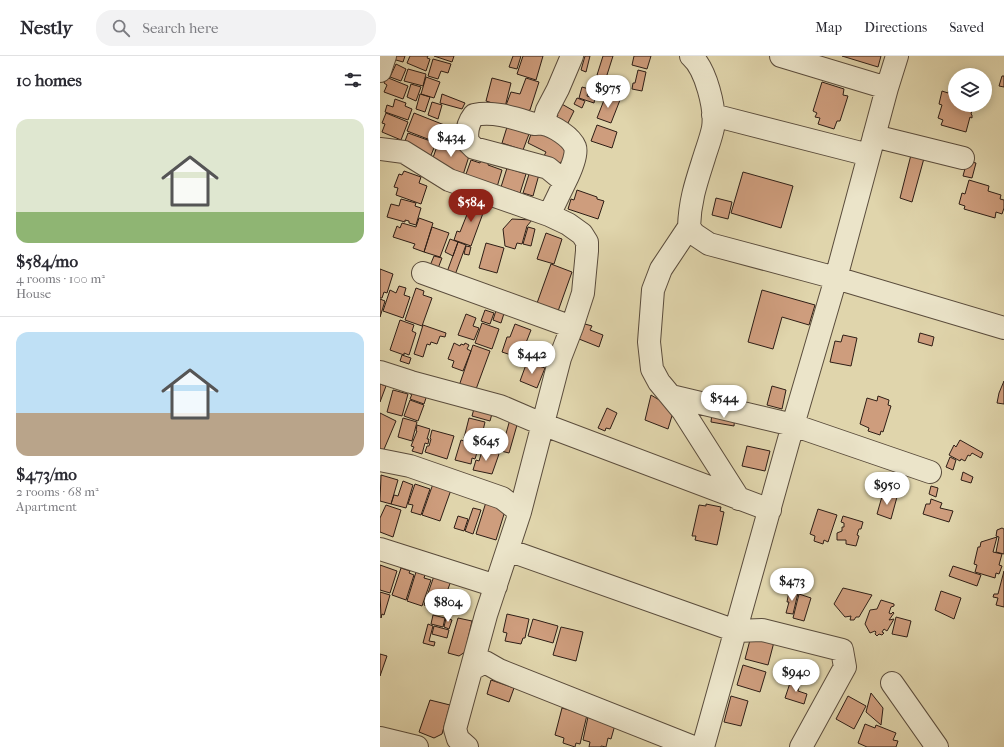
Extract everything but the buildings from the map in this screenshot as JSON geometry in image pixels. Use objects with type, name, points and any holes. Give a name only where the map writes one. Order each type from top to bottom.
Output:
[{"type":"street","points":[[380,71],[385,56]]},
{"type":"street","points":[[543,124],[547,110],[572,56]]},
{"type":"street","points":[[692,56],[696,60],[707,83],[713,108],[713,128],[692,194],[689,227],[661,269],[653,290],[649,342],[652,369],[659,382],[683,411],[739,499]]},
{"type":"street","points":[[781,56],[887,88]]},
{"type":"street","points":[[703,747],[793,425],[836,278],[897,56]]},
{"type":"street","points":[[549,215],[565,182],[574,159],[576,151],[575,146],[563,133],[543,124],[536,124],[506,115],[481,114],[474,115],[470,120],[467,137],[468,142],[474,148],[548,168],[565,182]]},
{"type":"street","points":[[713,115],[872,146],[963,158]]},
{"type":"street","points":[[380,149],[404,152],[449,180],[549,215],[578,230],[587,242],[588,251],[583,292],[560,358],[520,512],[486,614],[455,729],[460,744]]},
{"type":"street","points":[[689,227],[694,234],[709,244],[836,278],[1004,328]]},
{"type":"street","points":[[422,273],[572,327]]},
{"type":"street","points":[[380,372],[500,406],[542,424],[770,510]]},
{"type":"street","points":[[670,396],[793,425],[930,472]]},
{"type":"street","points":[[380,460],[410,466],[502,498],[520,512]]},
{"type":"street","points":[[380,549],[496,586]]},
{"type":"street","points":[[508,550],[736,631],[762,630],[842,650],[845,667],[801,747]]},
{"type":"street","points":[[472,669],[485,662],[499,670],[693,747]]},
{"type":"street","points":[[892,682],[937,747]]},
{"type":"street","points":[[380,738],[417,747]]}]
